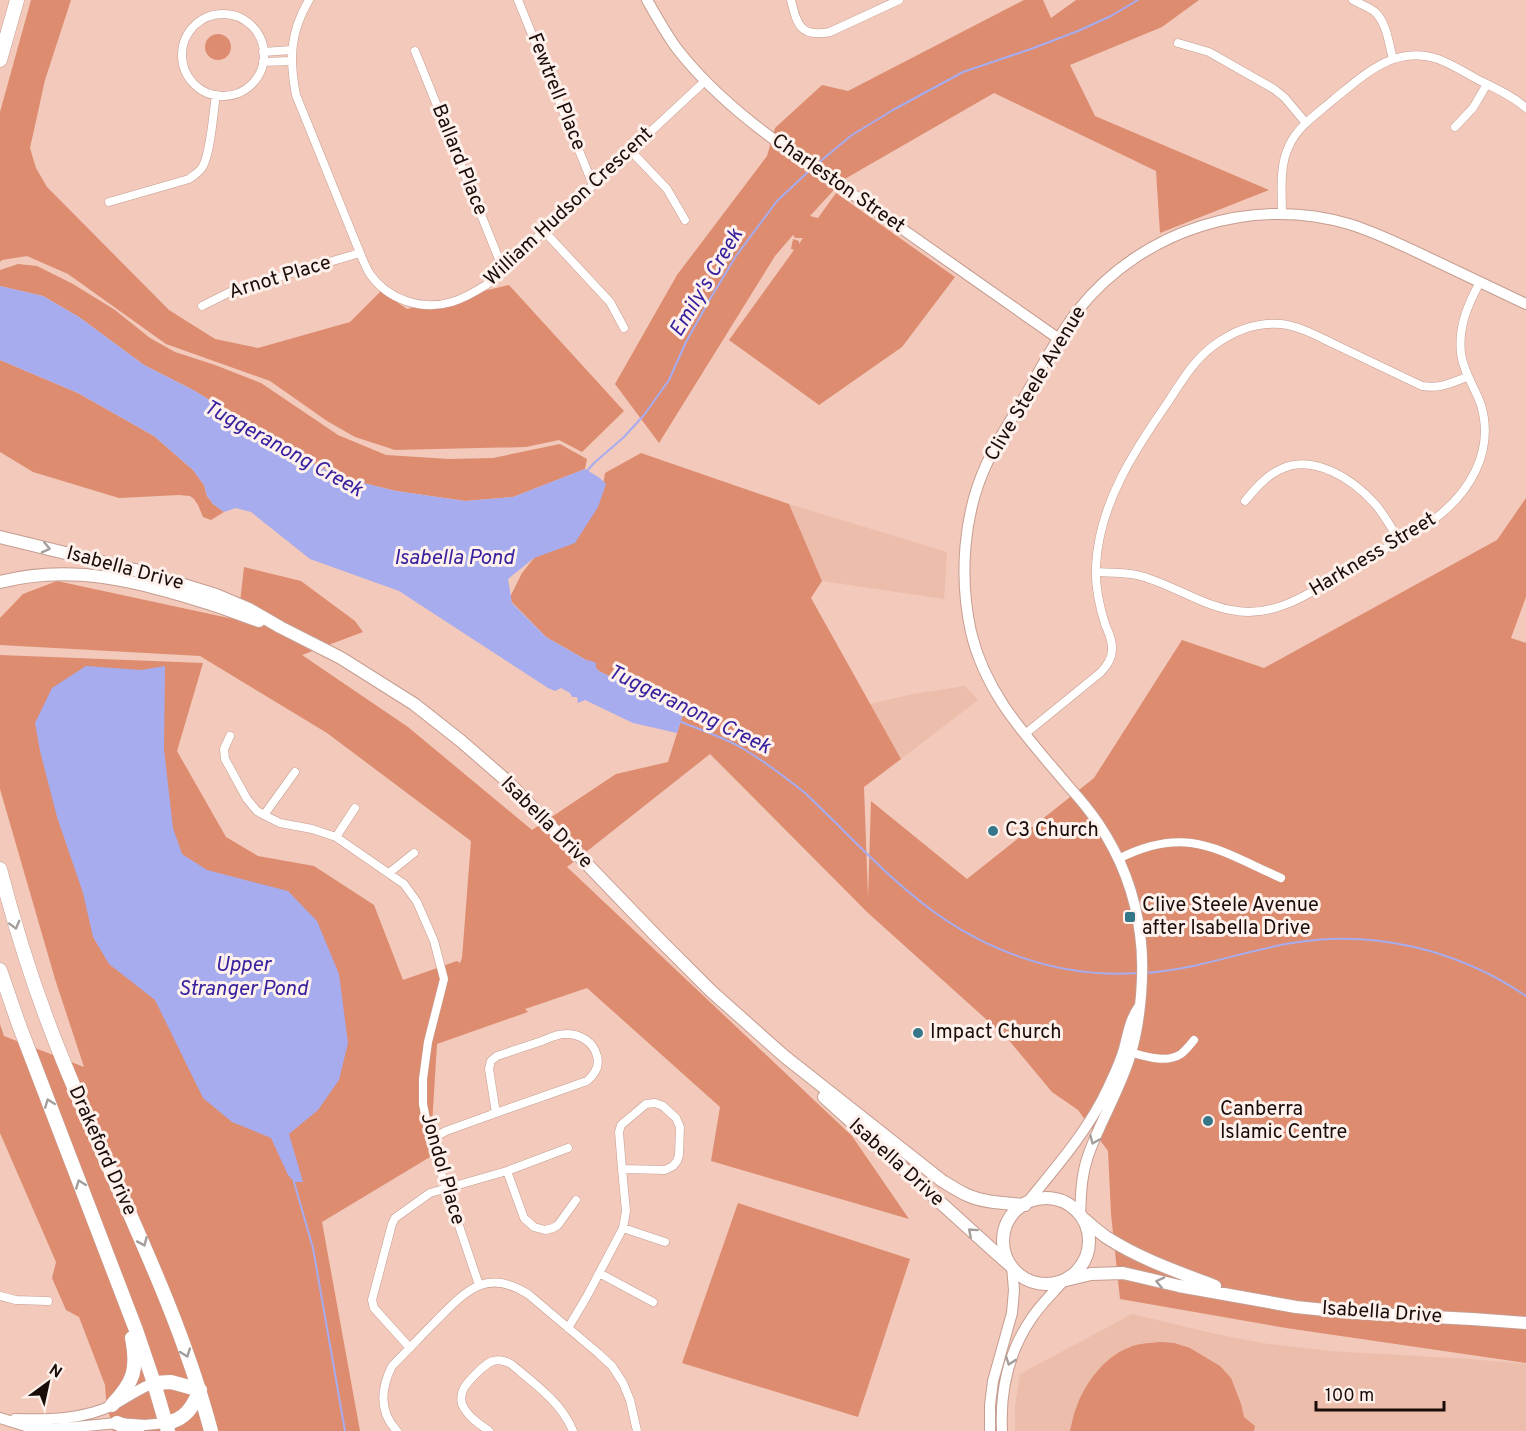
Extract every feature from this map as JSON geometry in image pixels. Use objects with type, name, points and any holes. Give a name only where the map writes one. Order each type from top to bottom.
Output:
[{"type":"highway","points":[[0,60],[3,39],[17,0]]},
{"type":"highway","name":"Drakeford Drive","points":[[0,869],[17,933],[59,1052],[145,1246],[200,1390],[211,1431]]},
{"type":"highway","name":"Drakeford Drive","points":[[0,970],[116,1278],[154,1383],[167,1427]]},
{"type":"highway","points":[[112,1405],[130,1383],[136,1358],[116,1278]]},
{"type":"highway","points":[[154,1383],[171,1382],[200,1390],[186,1414],[167,1427]]},
{"type":"highway","points":[[117,1423],[137,1431]]},
{"type":"main road","name":"Isabella Drive","points":[[0,537],[135,570],[216,595],[249,609],[316,644],[366,673],[438,722],[499,774],[704,983],[784,1056],[826,1099],[1012,1266]]},
{"type":"main road","name":"Isabella Drive","points":[[0,582],[56,574],[97,575],[153,587],[213,604],[280,627]]},
{"type":"main road","name":"Isabella Drive","points":[[784,1056],[940,1180],[980,1200],[1026,1204]]},
{"type":"main road","points":[[1042,1199],[1057,1200],[1071,1206],[1081,1216],[1088,1230],[1088,1252],[1077,1271],[1065,1280],[1052,1284],[1037,1283],[1023,1277],[1012,1266],[1005,1253],[1005,1230],[1011,1217],[1026,1204],[1042,1199]]},
{"type":"main road","name":"Isabella Drive","points":[[1081,1216],[1104,1236],[1128,1250],[1238,1296]]},
{"type":"main road","name":"Isabella Drive","points":[[1065,1280],[1091,1274],[1123,1273],[1179,1286],[1296,1307],[1355,1313],[1526,1323]]},
{"type":"street","name":"William Hudson Crescent","points":[[309,0],[298,20],[292,50],[292,76],[296,95],[370,273],[380,286],[393,296],[409,303],[425,305],[452,302],[469,296],[486,285],[705,81]]},
{"type":"street","name":"Fewtrell Place","points":[[518,0],[593,185]]},
{"type":"street","name":"Charleston Street","points":[[647,0],[679,51],[733,108],[1059,339]]},
{"type":"street","points":[[790,0],[801,28],[810,33],[819,34],[830,32],[899,0]]},
{"type":"street","points":[[1353,0],[1374,11],[1379,17],[1393,59]]},
{"type":"street","points":[[226,14],[246,21],[256,32],[263,52],[263,62],[255,79],[246,88],[229,95],[216,95],[204,91],[194,83],[184,67],[182,54],[185,38],[193,26],[212,15],[226,14]]},
{"type":"street","points":[[1178,43],[1209,52],[1274,89],[1285,98],[1306,123]]},
{"type":"street","points":[[263,52],[292,50]]},
{"type":"street","name":"Ballard Place","points":[[415,51],[503,269]]},
{"type":"street","points":[[1282,214],[1284,158],[1293,139],[1306,123],[1379,64],[1393,59],[1420,56],[1436,59],[1487,84],[1526,108]]},
{"type":"street","points":[[263,62],[291,61]]},
{"type":"street","points":[[1455,127],[1473,108],[1487,84]]},
{"type":"street","points":[[109,202],[196,174],[207,155],[216,95]]},
{"type":"street","points":[[630,150],[667,189],[685,220]]},
{"type":"street","name":"Clive Steele Avenue","points":[[1081,1216],[1082,1177],[1088,1155],[1120,1072],[1127,1051],[1132,1016],[1139,1006],[1142,945],[1129,884],[1098,823],[1007,712],[980,662],[966,604],[965,557],[971,509],[987,463],[1079,309],[1127,263],[1161,242],[1194,228],[1230,218],[1258,214],[1314,216],[1345,222],[1369,230],[1526,304]]},
{"type":"street","points":[[544,231],[610,302],[624,328]]},
{"type":"street","name":"Arnot Place","points":[[202,306],[234,290],[360,253]]},
{"type":"street","name":"Harkness Street","points":[[1096,572],[1128,573],[1147,578],[1215,607],[1233,611],[1252,612],[1272,609],[1291,603],[1447,510],[1466,488],[1476,471],[1482,453],[1484,425],[1479,399],[1467,376],[1461,354],[1463,320],[1479,282]]},
{"type":"street","points":[[1025,734],[1100,673],[1109,662],[1113,648],[1100,605],[1096,572],[1101,534],[1110,503],[1138,446],[1192,367],[1213,346],[1246,328],[1263,324],[1289,325],[1422,386],[1443,386],[1467,376]]},
{"type":"street","points":[[1245,501],[1262,481],[1280,469],[1293,465],[1312,464],[1337,474],[1363,491],[1377,506],[1399,540]]},
{"type":"street","points":[[230,736],[224,748],[225,759],[247,799],[264,815],[280,823],[312,829],[336,837],[389,873],[414,853]]},
{"type":"street","points":[[264,815],[295,772]]},
{"type":"street","points":[[336,837],[355,808]]},
{"type":"street","points":[[1118,859],[1154,844],[1183,841],[1214,848],[1281,878]]},
{"type":"street","name":"Jondol Place","points":[[389,873],[404,884],[417,902],[434,941],[444,979],[428,1042],[424,1066],[423,1104],[430,1140],[479,1285]]},
{"type":"street","points":[[430,1140],[446,1131],[587,1081],[598,1066],[595,1050],[588,1041],[579,1036],[563,1034],[497,1056],[491,1061],[489,1069],[496,1113]]},
{"type":"street","points":[[1127,1051],[1151,1058],[1167,1059],[1182,1053],[1194,1040]]},
{"type":"street","name":"Clive Steele Avenue","points":[[1026,1204],[1075,1144],[1120,1072]]},
{"type":"street","points":[[568,1328],[623,1228],[626,1211],[622,1169],[619,1132],[621,1125],[645,1104],[655,1103],[663,1106],[676,1118],[680,1127],[680,1155],[677,1161],[665,1170],[622,1169]]},
{"type":"street","points":[[410,1348],[374,1308],[372,1300],[395,1218],[430,1193],[507,1171],[568,1148]]},
{"type":"street","points":[[507,1171],[524,1218],[534,1227],[545,1230],[558,1225],[576,1200]]},
{"type":"street","points":[[623,1228],[665,1242]]},
{"type":"street","points":[[990,1431],[993,1381],[1012,1313],[1014,1290],[1012,1266]]},
{"type":"street","points":[[599,1273],[653,1302]]},
{"type":"street","points":[[1002,1431],[1003,1387],[1014,1351],[1031,1318],[1065,1280]]},
{"type":"street","points":[[397,1431],[388,1420],[384,1407],[383,1393],[392,1366],[463,1294],[479,1285],[498,1282],[517,1287],[528,1294],[612,1366],[630,1400],[637,1431]]},
{"type":"street","points":[[0,1296],[16,1300],[48,1301]]},
{"type":"street","points":[[489,1431],[477,1423],[465,1410],[461,1398],[464,1387],[484,1366],[496,1360],[511,1364],[558,1404],[567,1416],[573,1431]]},
{"type":"street","points":[[154,1383],[90,1414],[60,1418],[0,1418],[29,1427],[55,1429],[117,1423],[167,1427]]},
{"type":"shaded area","points":[[31,0],[71,0],[45,80],[30,148],[36,168],[47,187],[169,310],[215,339],[258,348],[350,322],[381,291],[407,309],[509,285],[624,411],[582,452],[559,440],[526,447],[395,450],[355,437],[327,421],[270,381],[166,344],[68,274],[27,256],[0,262],[0,112]]},
{"type":"shaded area","points":[[1024,0],[1043,0],[1051,18],[1076,0],[1199,0],[1162,27],[1070,65],[1095,116],[1269,190],[1160,233],[1156,171],[994,93],[843,180],[810,216],[818,218],[836,193],[955,277],[902,347],[819,405],[729,340],[794,250],[791,249],[793,239],[799,241],[799,244],[803,238],[795,238],[793,235],[775,256],[659,443],[615,384],[677,275],[767,156],[775,128],[822,85],[848,91]]},
{"type":"shaded area","points":[[218,34],[227,38],[231,47],[227,56],[218,60],[209,56],[205,47],[209,38]]},
{"type":"shaded area","points":[[18,264],[37,266],[73,284],[115,310],[150,338],[175,352],[261,383],[338,435],[386,455],[449,459],[493,458],[560,444],[587,459],[585,469],[513,497],[465,501],[396,491],[339,477],[300,456],[195,391],[144,365],[79,317],[43,296],[0,286],[0,270]]},
{"type":"shaded area","points":[[0,360],[78,393],[154,436],[193,470],[204,485],[207,496],[224,512],[211,520],[203,517],[198,505],[190,496],[119,498],[33,472],[0,452]]},
{"type":"shaded area","points":[[641,453],[789,504],[822,581],[811,598],[901,759],[864,787],[868,897],[871,801],[967,879],[1094,778],[1182,640],[1264,668],[1497,540],[1526,498],[1526,597],[1511,638],[1526,643],[1526,1363],[1286,1328],[1120,1299],[1111,1214],[1108,1151],[1078,1110],[1052,1092],[1007,1038],[867,912],[710,754],[567,867],[852,1136],[909,1219],[711,1161],[720,1107],[587,988],[525,1009],[528,1012],[437,1044],[430,1157],[322,1222],[360,1431],[113,1431],[105,1385],[79,1317],[66,1310],[52,1278],[56,1262],[0,1133],[0,1024],[4,1036],[84,1067],[55,979],[0,789],[0,655],[203,663],[177,751],[226,837],[258,856],[314,866],[374,905],[403,980],[457,961],[460,963],[471,841],[327,733],[200,656],[0,645],[0,618],[23,594],[57,581],[238,620],[244,567],[301,581],[355,621],[363,632],[302,655],[408,727],[532,830],[616,774],[668,762],[683,714],[599,671],[588,661],[546,637],[509,599],[522,573],[534,558],[602,491],[605,473]]},
{"type":"shaded area","points":[[789,504],[947,552],[944,599],[822,581]]},
{"type":"shaded area","points":[[965,686],[978,700],[901,759],[870,704],[913,694]]},
{"type":"shaded area","points":[[738,1203],[910,1259],[858,1417],[682,1363]]},
{"type":"shaded area","points":[[1132,1314],[1262,1343],[1329,1351],[1526,1364],[1526,1431],[1015,1431],[1015,1406],[1020,1374]]},
{"type":"shaded area","points":[[1161,1342],[1190,1348],[1220,1366],[1231,1378],[1244,1417],[1255,1426],[1254,1431],[1070,1431],[1075,1410],[1082,1395],[1104,1364],[1132,1346]]},
{"type":"water","name":"Isabella Pond","points":[[0,286],[43,296],[79,317],[144,365],[195,391],[300,456],[339,477],[396,491],[465,501],[513,497],[585,469],[600,478],[606,484],[598,507],[575,543],[534,558],[508,579],[512,603],[546,637],[588,661],[596,663],[599,671],[683,714],[677,733],[633,723],[585,700],[578,703],[577,697],[572,697],[570,693],[561,688],[555,691],[548,688],[399,591],[310,559],[251,512],[236,508],[224,512],[207,496],[204,485],[193,470],[154,436],[78,393],[0,360]]},
{"type":"water","name":"Upper Stranger Pond","points":[[86,666],[141,670],[165,666],[164,749],[173,828],[182,854],[207,870],[288,891],[317,921],[339,974],[348,1043],[339,1080],[318,1110],[289,1134],[303,1182],[294,1182],[288,1175],[271,1138],[232,1122],[203,1098],[155,1000],[109,964],[93,937],[83,893],[57,817],[35,723],[52,688]]},
{"type":"waterway","name":"Emily's Creek","points":[[817,164],[852,135],[963,72],[1078,31],[1111,16],[1138,0]]},
{"type":"waterway","name":"Emily's Creek","points":[[587,471],[644,415],[669,380],[686,342],[736,256],[777,201],[810,170]]},
{"type":"waterway","name":"Tuggeranong Creek","points":[[679,721],[735,744],[782,775],[809,796],[900,885],[961,930],[1017,956],[1047,965],[1108,974],[1139,973]]},
{"type":"waterway","name":"Tuggeranong Creek","points":[[1145,973],[1182,968],[1292,943],[1323,939],[1354,939],[1384,941],[1444,955],[1472,966],[1526,996]]},
{"type":"waterway","points":[[294,1182],[313,1248],[345,1431]]},
{"type":"place","name":"C3 Church","points":[[993,831]]},
{"type":"place","name":"Clive Steele Avenue after Isabella Drive","points":[[1130,917]]},
{"type":"place","name":"Impact Church","points":[[918,1033]]},
{"type":"place","name":"Canberra Islamic Centre","points":[[1208,1121]]}]
